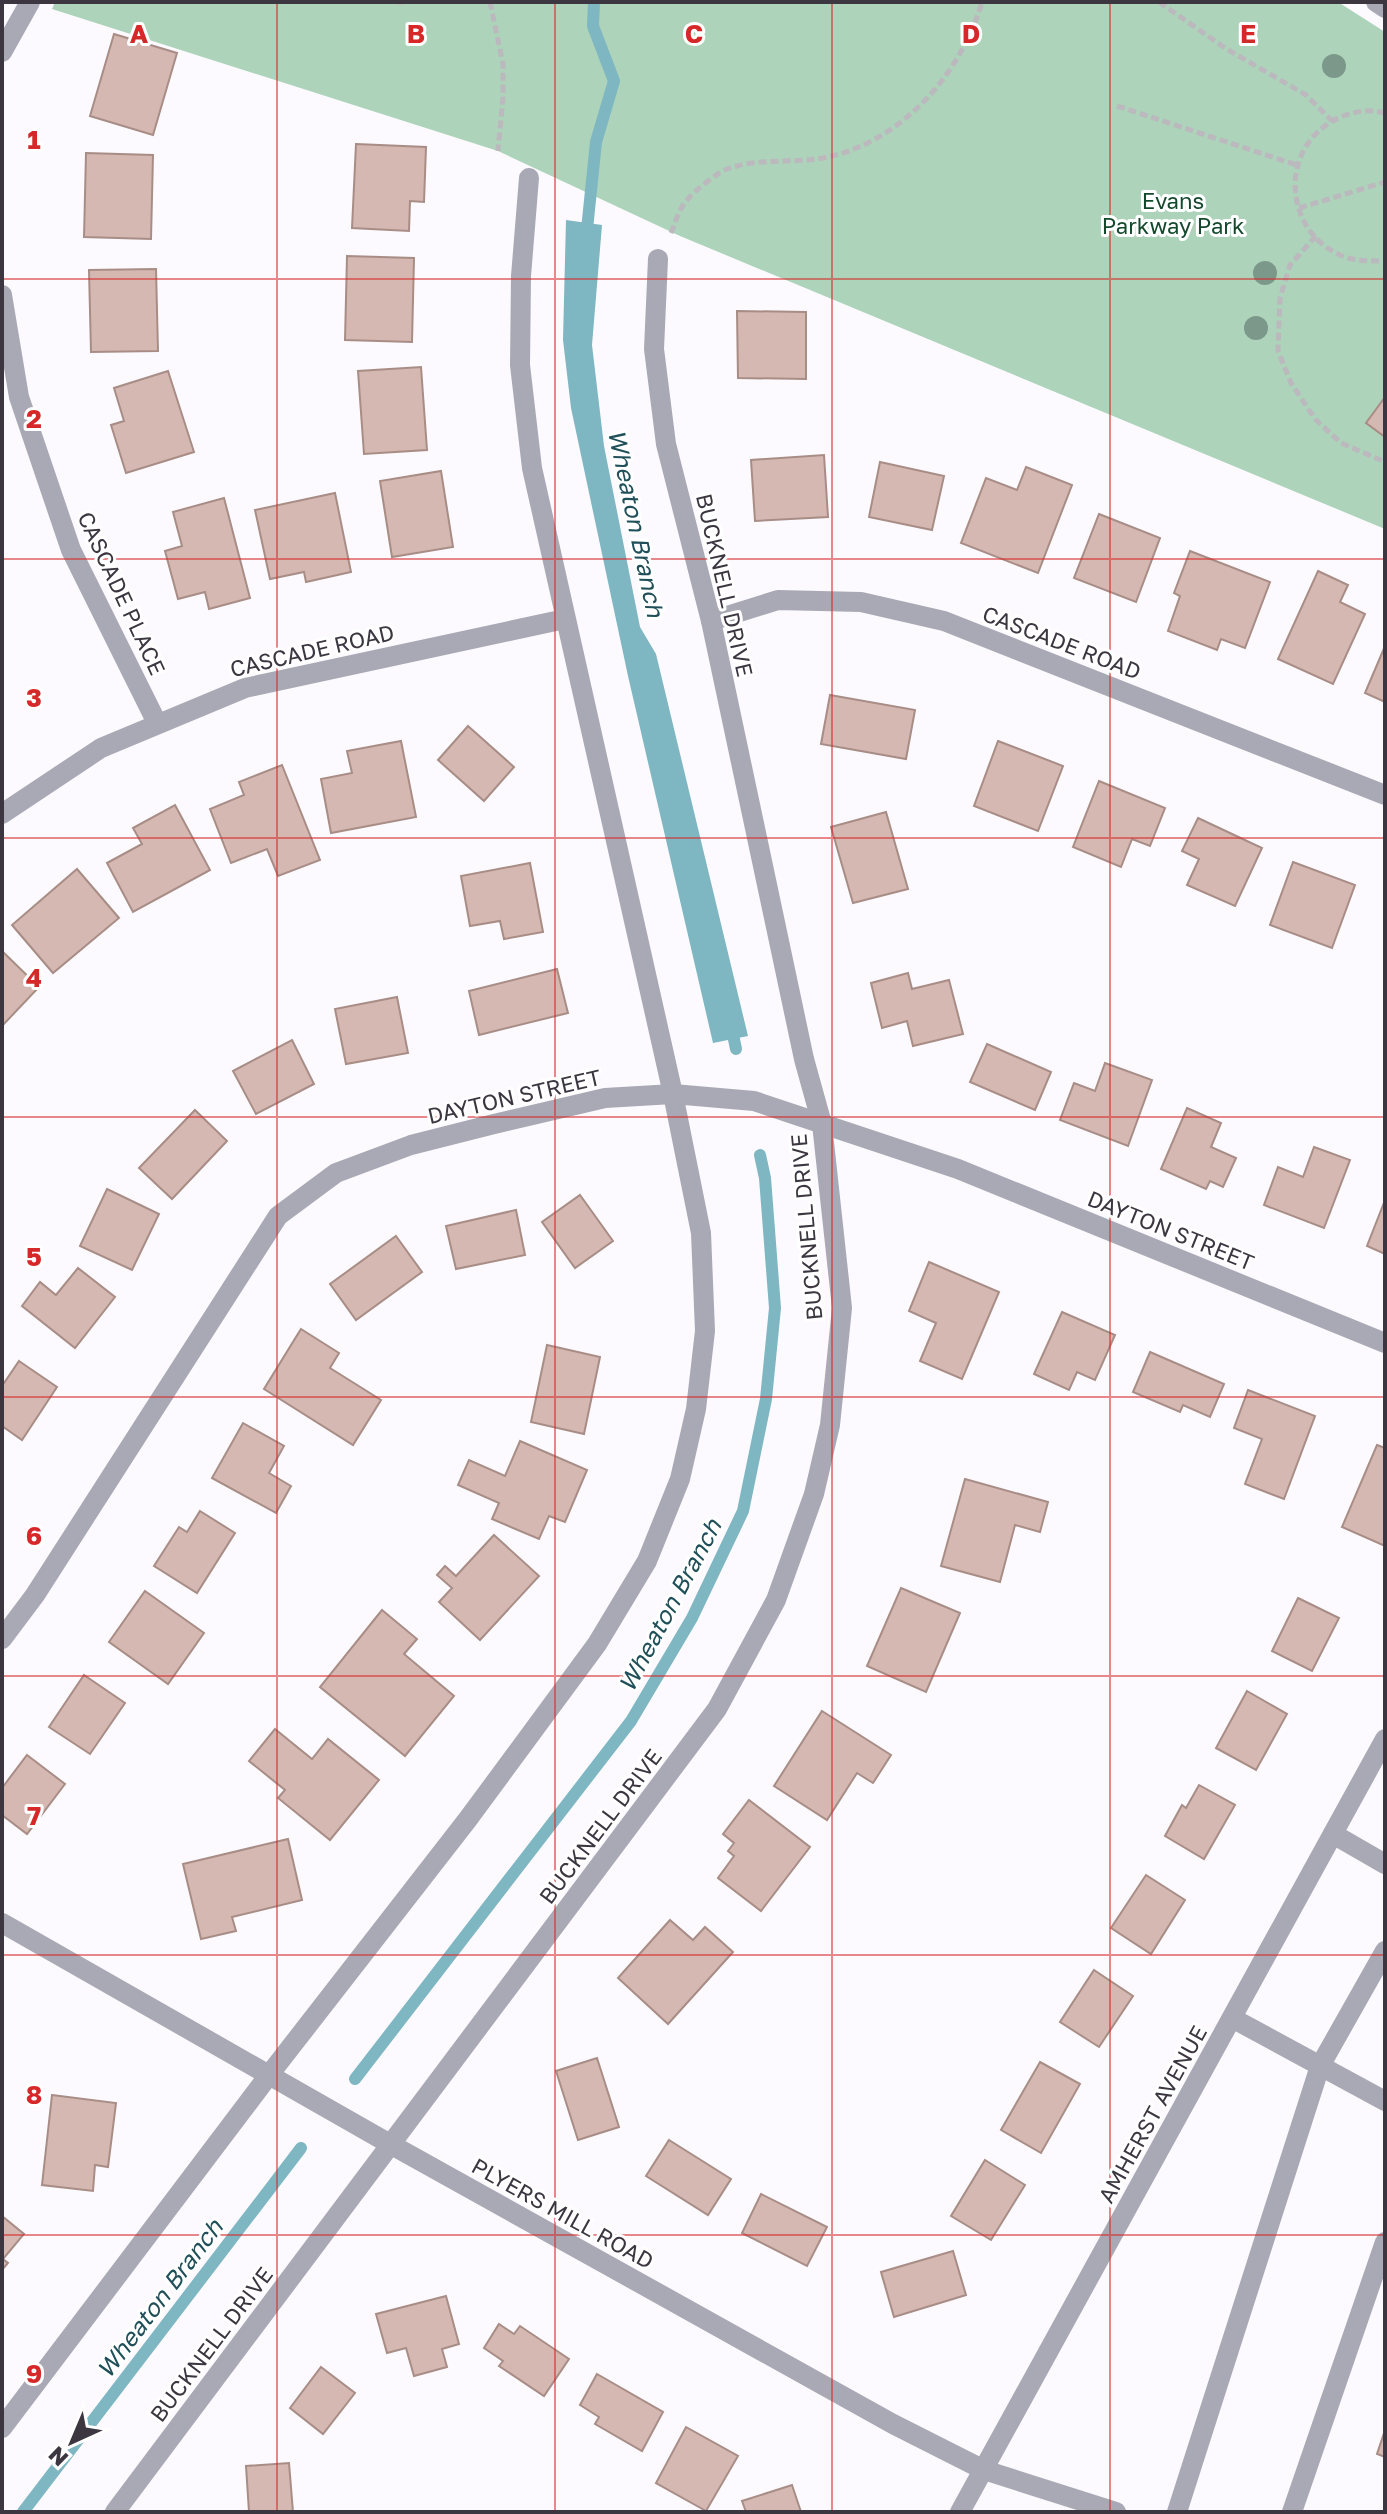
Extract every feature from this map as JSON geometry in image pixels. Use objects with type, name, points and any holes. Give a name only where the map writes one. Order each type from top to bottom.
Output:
[{"type":"street","points":[[2,52],[30,2]]},
{"type":"street","points":[[1376,2],[1385,8]]},
{"type":"street","points":[[2,2428],[269,2075],[468,1819],[597,1644],[647,1561],[680,1479],[696,1409],[705,1331],[701,1233],[673,1094],[532,468],[520,365],[521,276],[529,178]]},
{"type":"street","name":"BUCKNELL DRIVE","points":[[115,2512],[717,1709],[776,1600],[814,1494],[830,1425],[842,1308],[822,1124],[804,1059],[711,621],[666,444],[654,349],[658,259]]},
{"type":"street","name":"CASCADE PLACE","points":[[2,295],[19,397],[71,550],[157,723]]},
{"type":"street","name":"CASCADE ROAD","points":[[711,621],[778,600],[861,602],[944,621],[1385,795]]},
{"type":"street","name":"CASCADE ROAD","points":[[2,814],[101,748],[245,688],[565,619]]},
{"type":"street","name":"DAYTON STREET","points":[[2,1639],[35,1595],[278,1216],[336,1173],[411,1145],[605,1098],[673,1094],[754,1101],[958,1169],[1385,1343]]},
{"type":"street","name":"AMHERST AVENUE","points":[[960,2512],[1385,1739]]},
{"type":"street","points":[[1333,1834],[1385,1864]]},
{"type":"street","name":"PLYERS MILL ROAD","points":[[2,1923],[390,2144],[893,2424],[984,2470],[1116,2512]]},
{"type":"street","points":[[1177,2512],[1320,2066],[1385,1951]]},
{"type":"street","points":[[1232,2018],[1385,2101]]},
{"type":"street","points":[[1292,2512],[1385,2242]]},
{"type":"path","points":[[490,2],[503,64],[498,151]]},
{"type":"path","points":[[658,259],[687,200],[723,170],[747,164],[818,158],[852,150],[893,127],[933,92],[957,58],[974,26],[982,2]]},
{"type":"path","points":[[1159,2],[1225,48],[1306,95],[1332,121]]},
{"type":"path","points":[[1117,106],[1297,165]]},
{"type":"path","points":[[1385,113],[1354,112],[1319,130],[1305,145],[1297,165],[1295,187],[1306,223],[1332,251],[1359,261],[1385,261]]},
{"type":"path","points":[[1299,208],[1385,182]]},
{"type":"path","points":[[1316,236],[1290,265],[1280,298],[1278,351],[1291,383],[1315,419],[1341,443],[1385,462]]},
{"type":"green space","name":"Evans Parkway Park","points":[[55,2],[1338,2],[1385,32],[1385,529],[680,236],[498,151],[52,9]]},
{"type":"water","points":[[566,220],[602,225],[592,345],[604,446],[640,627],[656,654],[748,1036],[713,1043],[628,676],[571,408],[563,340]]},
{"type":"building","points":[[114,34],[177,53],[153,135],[90,116]]},
{"type":"building","points":[[356,144],[426,147],[424,202],[410,201],[409,231],[352,228]]},
{"type":"building","points":[[86,153],[153,155],[151,239],[84,237]]},
{"type":"building","points":[[347,256],[414,258],[412,342],[345,340]]},
{"type":"building","points":[[156,269],[158,351],[91,352],[89,270]]},
{"type":"building","points":[[737,311],[806,312],[806,379],[738,378]]},
{"type":"building","points":[[421,367],[427,450],[364,454],[358,371]]},
{"type":"building","points":[[168,371],[194,452],[126,473],[111,425],[124,421],[114,388]]},
{"type":"building","points":[[1385,397],[1385,437],[1366,423]]},
{"type":"building","points":[[824,455],[828,517],[755,521],[751,460]]},
{"type":"building","points":[[880,462],[944,476],[932,530],[869,517]]},
{"type":"building","points":[[1026,467],[1072,485],[1038,573],[961,543],[986,478],[1017,490]]},
{"type":"building","points":[[441,471],[453,547],[392,557],[380,481]]},
{"type":"building","points":[[335,493],[351,572],[306,582],[304,572],[270,579],[255,510]]},
{"type":"building","points":[[224,498],[250,598],[209,609],[205,592],[178,599],[165,551],[182,546],[173,512]]},
{"type":"building","points":[[1099,514],[1160,538],[1136,602],[1074,578]]},
{"type":"building","points":[[1190,551],[1270,582],[1245,648],[1221,639],[1217,650],[1168,631],[1180,596],[1174,593]]},
{"type":"building","points":[[1318,571],[1348,585],[1340,602],[1365,614],[1333,684],[1278,659]]},
{"type":"building","points":[[1385,646],[1385,702],[1365,693]]},
{"type":"building","points":[[830,695],[915,710],[906,759],[821,744]]},
{"type":"building","points":[[468,726],[514,767],[484,801],[438,760]]},
{"type":"building","points":[[401,741],[416,817],[331,833],[321,779],[352,773],[347,751]]},
{"type":"building","points":[[998,741],[1063,766],[1038,831],[974,806]]},
{"type":"building","points":[[282,765],[320,860],[278,876],[267,849],[231,863],[210,809],[244,795],[239,782]]},
{"type":"building","points":[[1099,781],[1165,808],[1150,846],[1132,839],[1121,867],[1073,847]]},
{"type":"building","points":[[175,805],[210,870],[133,912],[107,863],[142,844],[133,828]]},
{"type":"building","points":[[886,812],[908,889],[853,903],[831,827]]},
{"type":"building","points":[[1198,818],[1262,848],[1235,906],[1187,885],[1199,859],[1182,851]]},
{"type":"building","points":[[1293,862],[1355,885],[1332,948],[1270,925]]},
{"type":"building","points":[[530,863],[543,932],[504,939],[500,921],[470,926],[461,876]]},
{"type":"building","points":[[77,869],[119,918],[53,973],[12,925]]},
{"type":"building","points":[[2,951],[39,987],[2,1026]]},
{"type":"building","points":[[557,969],[568,1013],[479,1035],[469,991]]},
{"type":"building","points":[[908,973],[912,989],[949,980],[963,1034],[913,1046],[907,1021],[882,1028],[871,983]]},
{"type":"building","points":[[397,997],[408,1053],[346,1064],[335,1009]]},
{"type":"building","points":[[292,1040],[314,1084],[256,1114],[233,1071]]},
{"type":"building","points":[[987,1044],[1051,1072],[1035,1110],[970,1082]]},
{"type":"building","points":[[1105,1063],[1152,1080],[1128,1146],[1060,1120],[1074,1083],[1095,1091]]},
{"type":"building","points":[[1187,1108],[1221,1123],[1211,1147],[1236,1158],[1223,1187],[1210,1181],[1206,1189],[1161,1169]]},
{"type":"building","points":[[195,1110],[227,1141],[172,1199],[139,1168]]},
{"type":"building","points":[[1314,1147],[1350,1160],[1324,1228],[1264,1205],[1278,1167],[1303,1177]]},
{"type":"building","points":[[107,1189],[159,1214],[132,1270],[80,1246]]},
{"type":"building","points":[[580,1195],[613,1241],[575,1268],[542,1222]]},
{"type":"building","points":[[1385,1200],[1385,1254],[1367,1246]]},
{"type":"building","points":[[516,1210],[525,1255],[456,1269],[446,1226]]},
{"type":"building","points":[[396,1236],[422,1272],[356,1320],[330,1284]]},
{"type":"building","points":[[929,1262],[999,1292],[962,1379],[920,1361],[936,1323],[909,1311]]},
{"type":"building","points":[[78,1268],[115,1297],[75,1348],[22,1306],[40,1282],[56,1295]]},
{"type":"building","points":[[1062,1312],[1115,1335],[1095,1380],[1077,1372],[1069,1390],[1034,1374]]},
{"type":"building","points":[[301,1329],[339,1353],[330,1368],[381,1400],[353,1445],[264,1389]]},
{"type":"building","points":[[547,1345],[600,1357],[584,1434],[531,1422]]},
{"type":"building","points":[[1150,1352],[1224,1384],[1210,1417],[1183,1405],[1180,1412],[1133,1392]]},
{"type":"building","points":[[19,1361],[57,1387],[22,1440],[2,1426],[2,1386]]},
{"type":"building","points":[[1248,1390],[1315,1416],[1284,1499],[1245,1484],[1262,1439],[1234,1428]]},
{"type":"building","points":[[243,1423],[284,1446],[269,1473],[291,1486],[276,1513],[212,1478]]},
{"type":"building","points":[[520,1441],[587,1470],[565,1522],[549,1516],[539,1539],[492,1519],[499,1503],[458,1485],[469,1460],[505,1476]]},
{"type":"building","points":[[1377,1445],[1385,1448],[1385,1546],[1342,1527]]},
{"type":"building","points":[[965,1479],[1048,1502],[1040,1532],[1015,1525],[1000,1582],[941,1566]]},
{"type":"building","points":[[200,1511],[235,1533],[197,1593],[154,1566],[179,1527],[187,1532]]},
{"type":"building","points":[[494,1535],[539,1576],[480,1640],[439,1602],[452,1588],[437,1575],[445,1566],[456,1576]]},
{"type":"building","points":[[901,1588],[960,1613],[926,1692],[867,1666]]},
{"type":"building","points":[[145,1591],[204,1633],[168,1684],[109,1642]]},
{"type":"building","points":[[1298,1598],[1339,1618],[1312,1671],[1272,1651]]},
{"type":"building","points":[[382,1610],[417,1639],[404,1654],[454,1696],[405,1756],[320,1687]]},
{"type":"building","points":[[84,1675],[125,1703],[90,1754],[49,1727]]},
{"type":"building","points":[[1247,1691],[1287,1714],[1256,1770],[1216,1748]]},
{"type":"building","points":[[822,1711],[891,1755],[873,1783],[857,1773],[827,1820],[774,1786]]},
{"type":"building","points":[[275,1729],[312,1759],[328,1739],[379,1780],[330,1840],[278,1798],[285,1790],[249,1761]]},
{"type":"building","points":[[27,1755],[65,1784],[27,1834],[2,1815],[2,1788]]},
{"type":"building","points":[[1199,1785],[1235,1805],[1204,1859],[1165,1836],[1182,1805],[1186,1808]]},
{"type":"building","points":[[749,1800],[810,1847],[761,1911],[718,1878],[734,1856],[728,1851],[734,1843],[723,1834]]},
{"type":"building","points":[[288,1839],[302,1900],[232,1917],[236,1931],[201,1939],[183,1864]]},
{"type":"building","points":[[1146,1875],[1185,1900],[1151,1954],[1111,1928]]},
{"type":"building","points":[[670,1920],[693,1940],[705,1927],[733,1952],[668,2024],[618,1978]]},
{"type":"building","points":[[1094,1970],[1133,1996],[1099,2047],[1060,2022]]},
{"type":"building","points":[[597,2058],[619,2127],[578,2140],[556,2071]]},
{"type":"building","points":[[1040,2062],[1080,2084],[1041,2153],[1001,2130]]},
{"type":"building","points":[[52,2095],[116,2103],[108,2167],[95,2165],[93,2191],[42,2185]]},
{"type":"building","points":[[669,2140],[731,2179],[708,2215],[646,2176]]},
{"type":"building","points":[[985,2160],[1025,2185],[991,2240],[951,2216]]},
{"type":"building","points":[[761,2194],[827,2227],[807,2266],[742,2233]]},
{"type":"building","points":[[2,2216],[24,2234],[3,2259],[8,2263],[2,2270]]},
{"type":"building","points":[[953,2251],[966,2295],[894,2317],[881,2272]]},
{"type":"building","points":[[446,2296],[459,2344],[442,2349],[447,2367],[414,2376],[406,2348],[387,2353],[376,2314]]},
{"type":"building","points":[[499,2324],[514,2334],[520,2326],[569,2359],[544,2396],[499,2366],[503,2361],[484,2348]]},
{"type":"building","points":[[321,2367],[355,2393],[323,2434],[290,2408]]},
{"type":"building","points":[[597,2374],[663,2412],[642,2451],[595,2424],[599,2417],[580,2405]]},
{"type":"building","points":[[686,2427],[738,2456],[706,2511],[656,2483]]},
{"type":"building","points":[[1385,2430],[1385,2457],[1377,2454]]},
{"type":"building","points":[[289,2463],[293,2512],[249,2512],[246,2466]]},
{"type":"building","points":[[792,2485],[801,2512],[746,2512],[742,2501]]},
{"type":"waterway","name":"Wheaton Branch","points":[[586,239],[596,142],[614,81],[593,26],[594,2]]},
{"type":"waterway","name":"Wheaton Branch","points":[[731,1025],[736,1049]]},
{"type":"waterway","name":"Wheaton Branch","points":[[355,2079],[631,1721],[692,1618],[743,1511],[766,1399],[775,1308],[765,1178],[760,1155]]},
{"type":"waterway","name":"Wheaton Branch","points":[[23,2512],[301,2148]]}]
